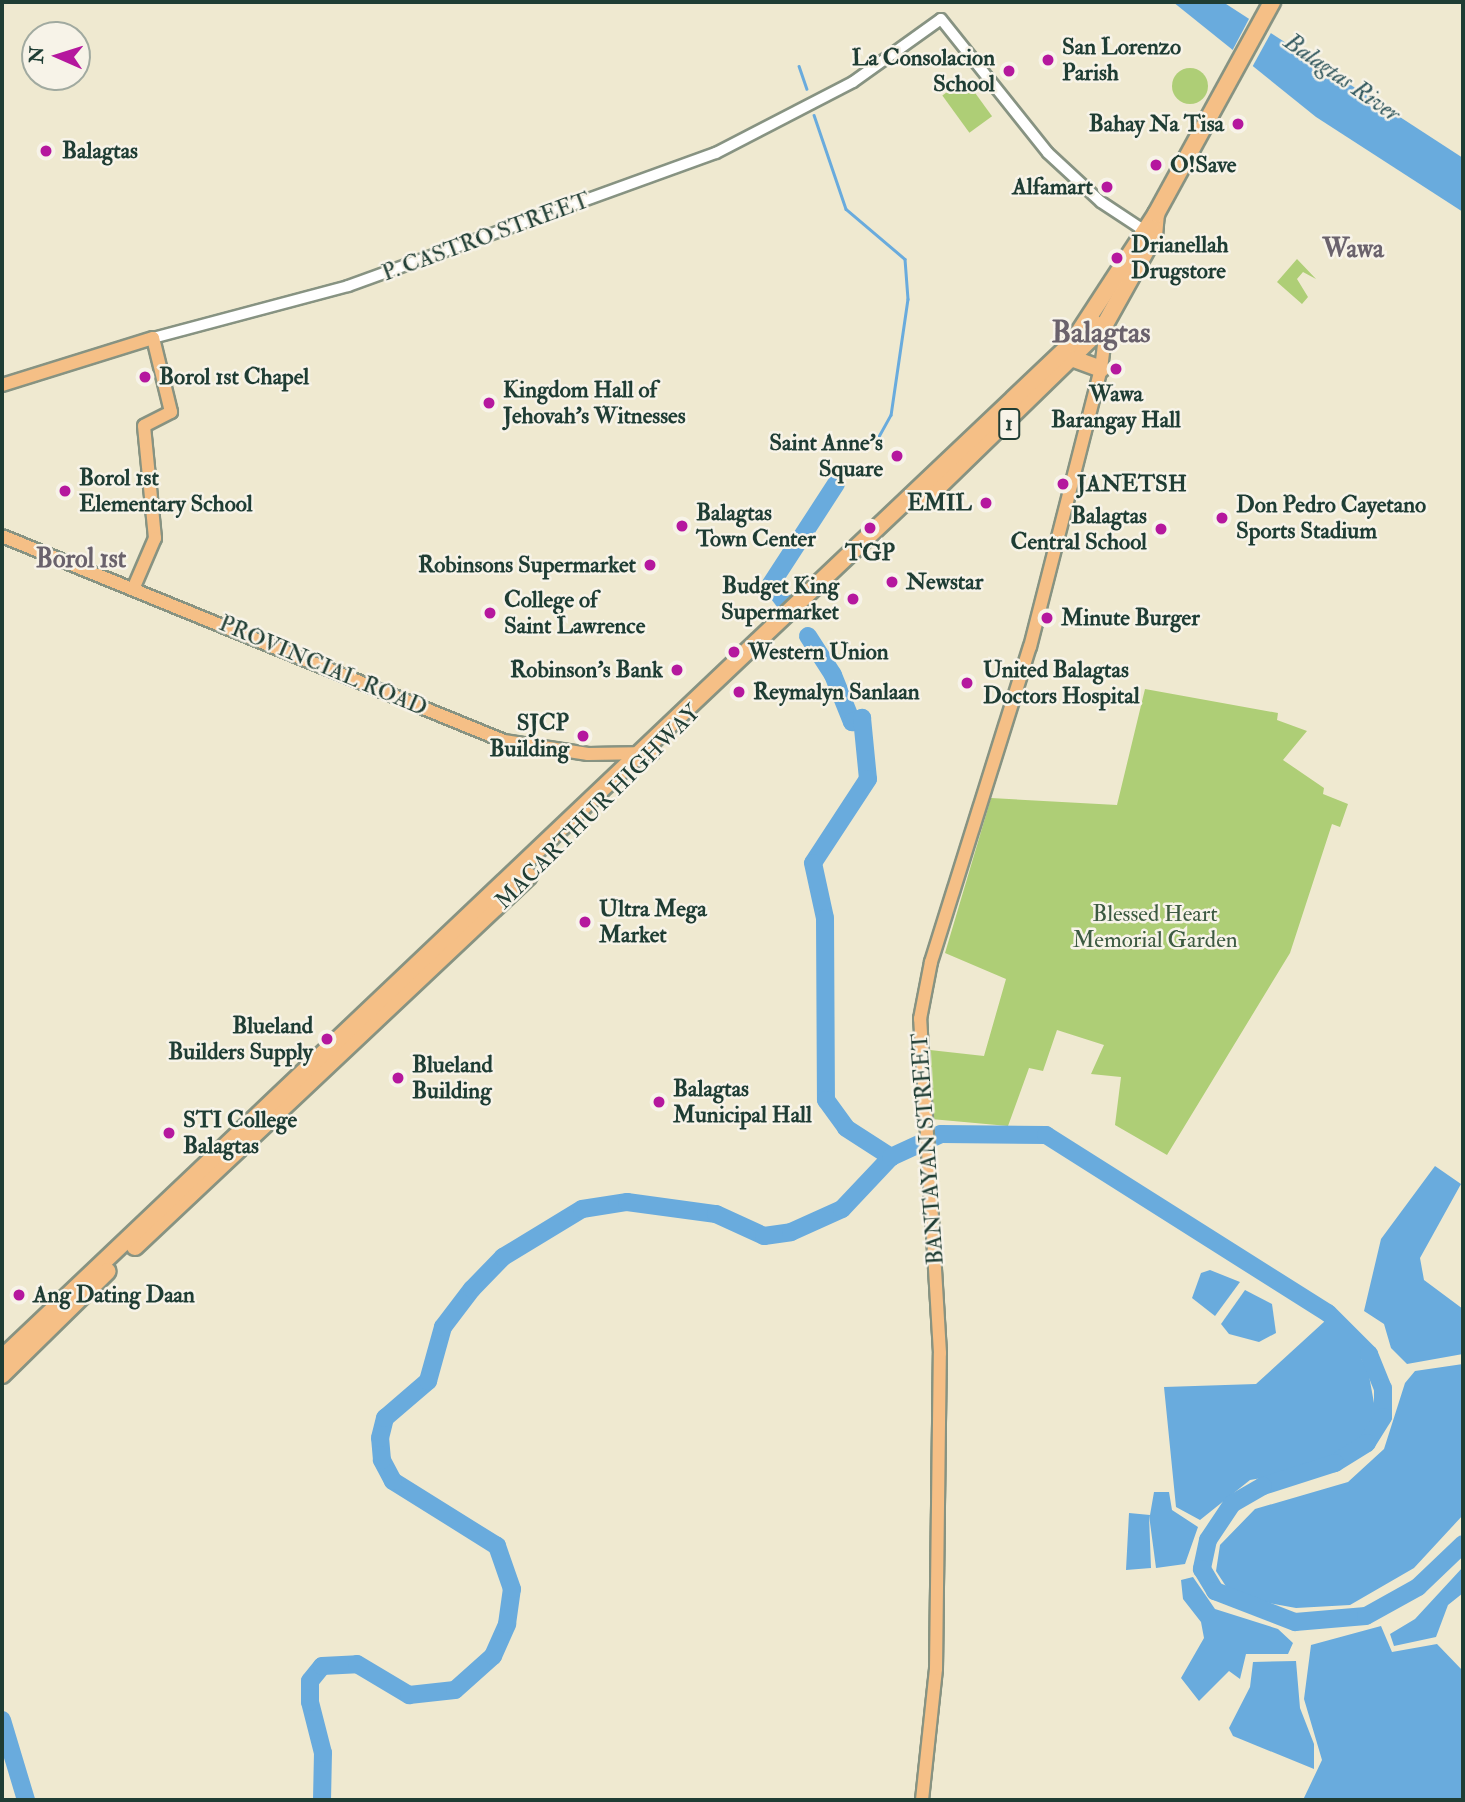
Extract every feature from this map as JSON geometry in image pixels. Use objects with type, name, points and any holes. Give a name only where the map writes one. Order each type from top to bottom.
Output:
[{"type":"highway","name":"MACARTHUR HIGHWAY","points":[[2,1358],[649,750],[1074,359],[1099,323],[1270,6]]},
{"type":"highway","name":"MACARTHUR HIGHWAY","points":[[797,613],[1099,323]]},
{"type":"highway","points":[[1074,359],[1101,369]]},
{"type":"highway","name":"MACARTHUR HIGHWAY","points":[[2,1375],[649,750]]},
{"type":"main road","name":"BANTAYAN STREET","points":[[922,1800],[936,1669],[940,1353],[918,1052],[931,962],[1030,647],[1101,369],[1099,323]]},
{"type":"main road","name":"P. CASTRO STREET","points":[[2,385],[153,338]]},
{"type":"main road","points":[[134,587],[155,538],[144,426],[171,412],[153,338]]},
{"type":"main road","name":"PROVINCIAL ROAD","points":[[2,536],[134,587],[504,741],[588,754],[649,750]]},
{"type":"street","name":"P. CASTRO STREET","points":[[153,338],[360,282],[716,153],[853,82],[941,19],[1048,153],[1148,233]]},
{"type":"green space","points":[[1190,68],[1203,73],[1208,86],[1203,99],[1190,104],[1177,99],[1172,86],[1177,73]]},
{"type":"green space","points":[[965,79],[992,116],[969,133],[942,95]]},
{"type":"green space","points":[[1297,259],[1316,279],[1303,272],[1297,279],[1308,297],[1302,304],[1277,282]]},
{"type":"green space","name":"Blessed Heart Memorial Garden","points":[[1145,689],[1278,713],[1277,720],[1307,731],[1283,760],[1324,788],[1323,794],[1348,804],[1340,827],[1332,824],[1290,953],[1167,1155],[1115,1125],[1121,1077],[1091,1074],[1104,1045],[1057,1030],[1043,1071],[1029,1068],[1008,1126],[931,1119],[930,1050],[984,1056],[1006,979],[945,953],[991,798],[1117,805]]},
{"type":"water","points":[[1173,2],[1223,2],[1463,158],[1463,212],[1316,117]]},
{"type":"water","points":[[1435,1166],[1461,1184],[1420,1258],[1424,1280],[1463,1309],[1463,1354],[1407,1364],[1391,1348],[1384,1324],[1364,1311],[1381,1239]]},
{"type":"water","points":[[1210,1270],[1240,1282],[1215,1316],[1192,1298],[1201,1273]]},
{"type":"water","points":[[1245,1290],[1272,1304],[1276,1333],[1259,1342],[1229,1334],[1221,1324]]},
{"type":"water","points":[[1325,1321],[1352,1343],[1368,1370],[1376,1414],[1360,1442],[1296,1472],[1250,1480],[1200,1520],[1176,1507],[1164,1387],[1256,1384]]},
{"type":"water","points":[[1463,1364],[1463,1515],[1414,1568],[1350,1605],[1296,1608],[1247,1599],[1227,1588],[1216,1571],[1220,1545],[1255,1509],[1348,1482],[1384,1449],[1405,1383],[1415,1371]]},
{"type":"water","points":[[1154,1492],[1169,1492],[1172,1510],[1198,1527],[1185,1564],[1156,1568],[1149,1515],[1151,1568],[1126,1570],[1129,1513],[1150,1515]]},
{"type":"water","points":[[1463,1567],[1463,1593],[1448,1605],[1436,1637],[1394,1646],[1390,1634],[1415,1619]]},
{"type":"water","points":[[1193,1577],[1215,1609],[1278,1629],[1293,1643],[1288,1654],[1246,1654],[1240,1679],[1229,1671],[1199,1701],[1181,1678],[1204,1638],[1201,1622],[1183,1599],[1181,1580]]},
{"type":"water","points":[[1381,1626],[1392,1652],[1437,1644],[1463,1671],[1463,1800],[1303,1800],[1322,1760],[1304,1699],[1311,1645]]},
{"type":"water","points":[[1296,1661],[1300,1708],[1314,1744],[1314,1769],[1233,1736],[1229,1728],[1250,1687],[1253,1662]]},
{"type":"pier","points":[[1250,17],[1272,31],[1250,71],[1230,55]]},
{"type":"waterway","points":[[799,66],[807,89]]},
{"type":"waterway","points":[[814,115],[846,209],[905,259],[908,299],[891,415],[877,440]]},
{"type":"waterway","points":[[787,605],[771,584],[836,484]]},
{"type":"waterway","points":[[808,636],[833,675],[852,722],[862,718],[868,779],[813,863],[825,918],[826,1100],[846,1128],[891,1157]]},
{"type":"waterway","points":[[322,1800],[323,1753],[310,1702],[310,1681],[322,1666],[357,1664],[409,1695],[455,1690],[493,1656],[507,1624],[512,1589],[497,1546],[393,1481],[382,1460],[380,1438],[385,1418],[428,1381],[443,1327],[472,1289],[503,1257],[582,1209],[627,1202],[716,1214],[764,1236],[791,1232],[842,1209],[891,1157],[941,1134],[1046,1135],[1328,1313],[1369,1354],[1383,1388],[1383,1417],[1367,1443],[1335,1463],[1263,1486],[1232,1504],[1208,1540],[1202,1569],[1215,1591],[1295,1622],[1366,1616],[1418,1587],[1463,1544]]},
{"type":"waterway","points":[[2,1720],[26,1800]]},
{"type":"place","name":"San Lorenzo Parish","points":[[1048,60]]},
{"type":"place","name":"La Consolacion School","points":[[1009,71]]},
{"type":"place","name":"Bahay Na Tisa","points":[[1238,124]]},
{"type":"place","name":"Balagtas","points":[[46,151]]},
{"type":"place","name":"O!Save","points":[[1156,165]]},
{"type":"place","name":"Alfamart","points":[[1107,187]]},
{"type":"place","name":"Drianellah Drugstore","points":[[1117,258]]},
{"type":"place","name":"Wawa Barangay Hall","points":[[1116,369]]},
{"type":"place","name":"Borol 1st Chapel","points":[[145,377]]},
{"type":"place","name":"Kingdom Hall of Jehovah's Witnesses","points":[[489,403]]},
{"type":"place","name":"Saint Anne’s Square","points":[[897,456]]},
{"type":"place","name":"JANETSH","points":[[1063,484]]},
{"type":"place","name":"Borol 1st Elementary School","points":[[65,491]]},
{"type":"place","name":"EMIL","points":[[986,503]]},
{"type":"place","name":"Don Pedro Cayetano Sports Stadium","points":[[1222,518]]},
{"type":"place","name":"Balagtas Town Center","points":[[682,526]]},
{"type":"place","name":"TGP","points":[[870,528]]},
{"type":"place","name":"Balagtas Central School","points":[[1161,529]]},
{"type":"place","name":"Robinsons Supermarket","points":[[650,565]]},
{"type":"place","name":"Newstar","points":[[892,582]]},
{"type":"place","name":"Budget King Supermarket","points":[[853,599]]},
{"type":"place","name":"College of Saint Lawrence","points":[[490,613]]},
{"type":"place","name":"Minute Burger","points":[[1047,618]]},
{"type":"place","name":"Western Union","points":[[734,652]]},
{"type":"place","name":"Robinson’s Bank","points":[[677,670]]},
{"type":"place","name":"United Balagtas Doctors Hospital","points":[[967,683]]},
{"type":"place","name":"Reymalyn Sanlaan","points":[[739,692]]},
{"type":"place","name":"SJCP Building","points":[[583,736]]},
{"type":"place","name":"Ultra Mega Market","points":[[585,922]]},
{"type":"place","name":"Blueland Builders Supply","points":[[327,1039]]},
{"type":"place","name":"Blueland Building","points":[[398,1078]]},
{"type":"place","name":"Balagtas Municipal Hall","points":[[659,1102]]},
{"type":"place","name":"STI College Balagtas","points":[[169,1133]]},
{"type":"place","name":"Ang Dating Daan","points":[[19,1295]]},
{"type":"district","name":"Wawa","points":[[1353,250]]},
{"type":"district","name":"Balagtas","points":[[1101,333]]},
{"type":"district","name":"Borol 1st","points":[[81,560]]},
{"type":"water label","name":"Balagtas River","points":[[1342,78]]}]
